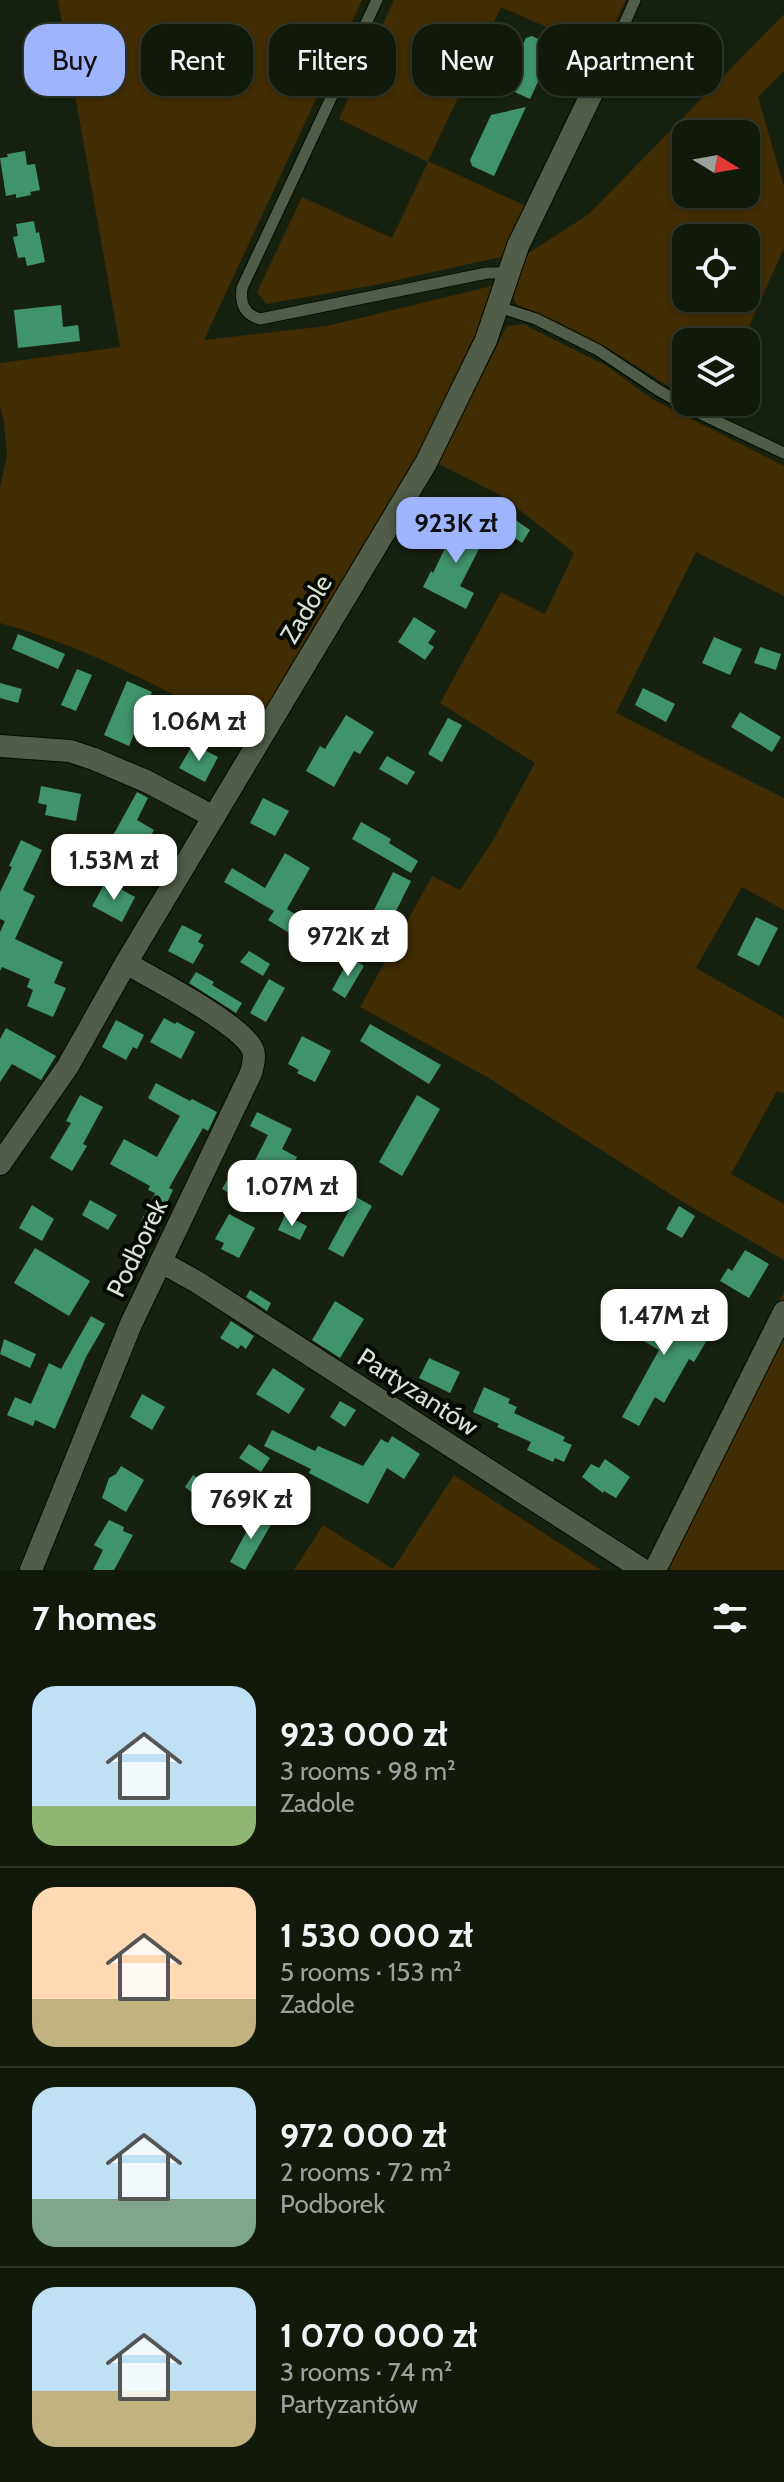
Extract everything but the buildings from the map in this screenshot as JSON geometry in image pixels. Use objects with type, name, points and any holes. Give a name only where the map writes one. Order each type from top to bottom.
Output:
[{"type":"street","name":"Zadole","points":[[0,1164],[68,1066],[126,963],[426,463],[486,340],[518,246],[591,96]]},
{"type":"street","points":[[0,746],[70,751],[146,781],[214,817]]},
{"type":"street","name":"Podborek","points":[[31,1570],[113,1367],[251,1073],[254,1058],[251,1047],[233,1029],[126,963]]},
{"type":"street","name":"Partyzantów","points":[[161,1262],[197,1282],[643,1570]]},
{"type":"street","points":[[655,1570],[784,1312]]},
{"type":"lane","points":[[377,0],[242,288],[244,309],[250,316],[260,319],[487,273],[509,273]]},
{"type":"lane","points":[[624,24],[635,0]]},
{"type":"lane","points":[[499,307],[536,319],[598,350],[684,405],[784,453]]},
{"type":"shaded area","points":[[58,0],[362,0],[351,24],[269,24],[269,96],[317,96],[204,340],[327,326],[492,286],[493,300],[417,461],[251,734],[97,658],[0,623],[0,488],[7,454],[0,405],[0,363],[120,347],[75,96],[125,96],[125,24],[62,24]]},
{"type":"shaded area","points":[[394,0],[626,0],[615,24],[539,24],[501,7],[493,24],[412,24],[412,96],[459,96],[428,161],[528,207],[506,256],[370,286],[266,304],[257,292],[302,197],[392,238],[428,162],[339,119],[350,96],[396,96],[396,24],[383,24]]},
{"type":"shaded area","points":[[784,14],[784,71],[758,97],[784,187],[784,248],[760,302],[760,224],[672,224],[672,312],[755,312],[748,328],[672,328],[672,388],[601,344],[517,305],[513,297],[514,278],[524,256],[589,214],[672,129],[672,208],[760,208],[760,120],[681,120],[704,96],[722,96],[722,78]]},
{"type":"shaded area","points":[[523,324],[607,366],[652,399],[672,409],[672,416],[685,416],[784,466],[784,596],[696,552],[616,713],[784,798],[784,910],[742,887],[696,968],[784,1018],[784,1094],[777,1091],[731,1174],[784,1204],[784,1260],[678,1199],[487,1077],[360,1007],[432,876],[460,890],[492,842],[535,763],[440,703],[501,592],[545,614],[574,553],[502,496],[437,463],[507,326]]},
{"type":"shaded area","points":[[784,1291],[784,1570],[638,1570],[659,1556]]},
{"type":"shaded area","points":[[454,1475],[601,1570],[294,1570],[323,1525],[393,1569]]}]
